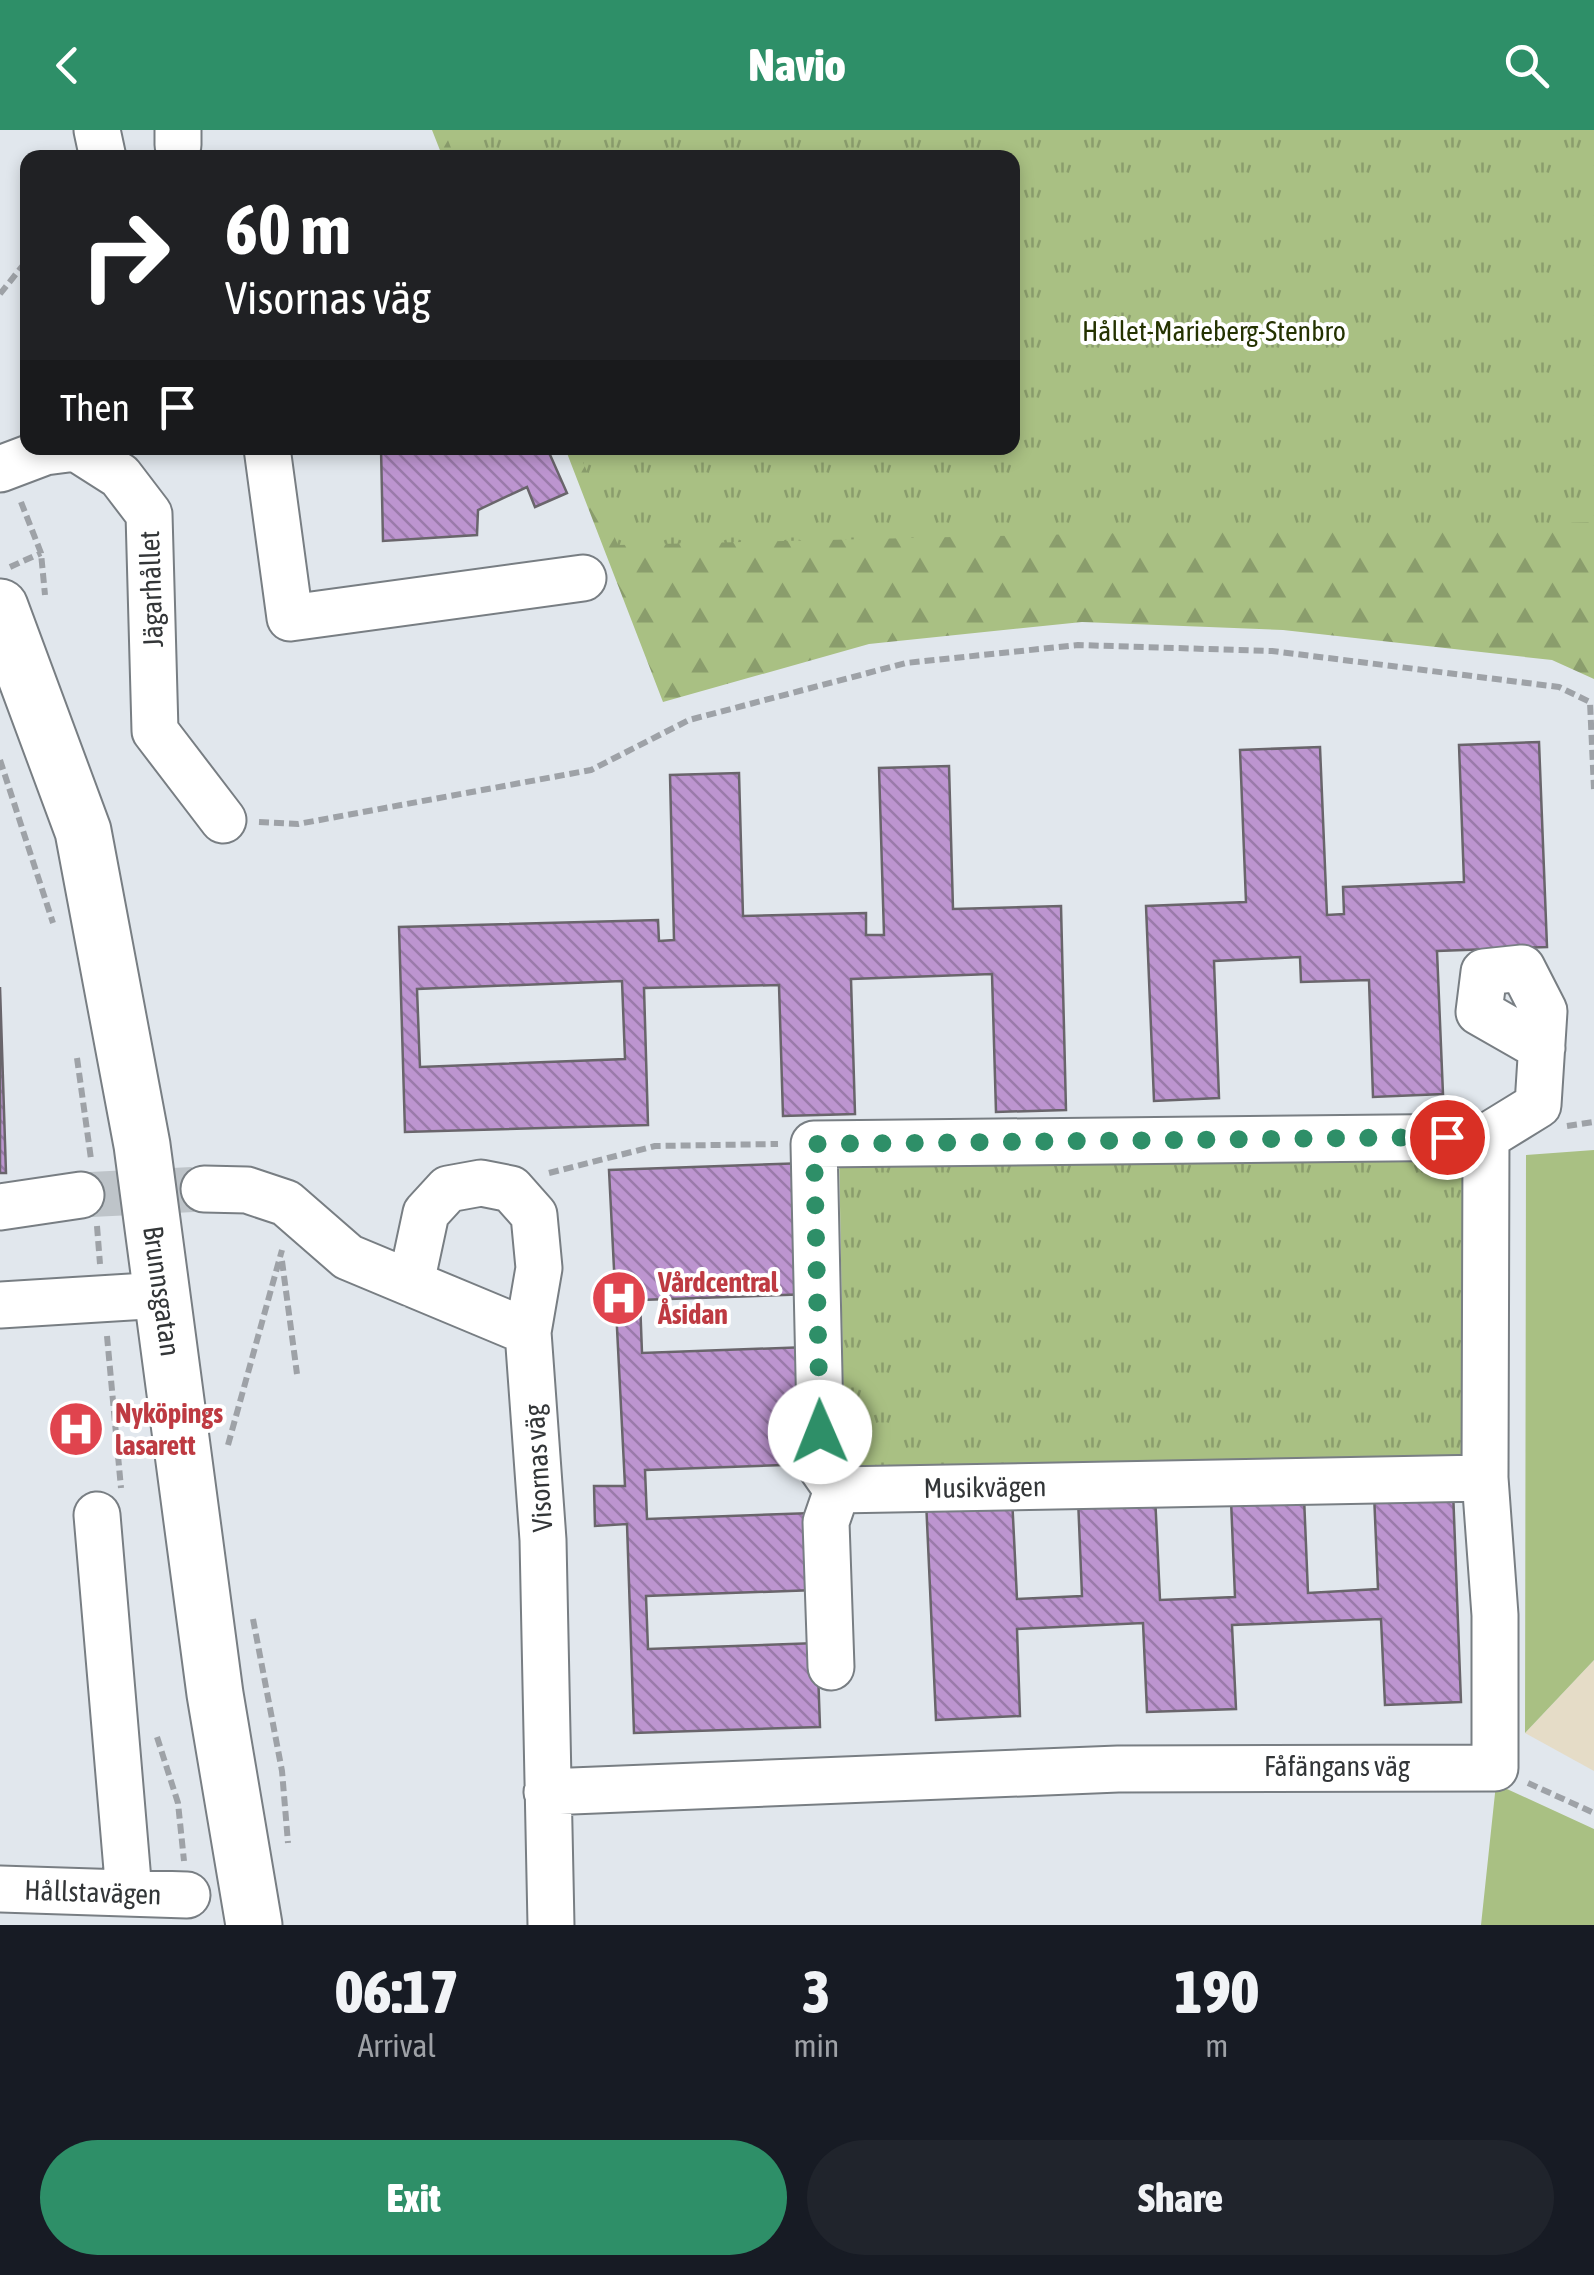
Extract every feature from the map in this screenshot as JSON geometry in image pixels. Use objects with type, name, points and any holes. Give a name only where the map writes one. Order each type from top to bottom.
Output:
[{"type":"main road","name":"Brunnsgatan","points":[[0,607],[83,831],[79,940]]},
{"type":"main road","name":"Brunnsgatan","points":[[0,680],[142,1144],[215,1694],[254,1925]]},
{"type":"main road","name":"Brunnsgatan","points":[[215,1694],[234,1925]]},
{"type":"street","name":"Jägarhållet","points":[[0,469],[37,455]]},
{"type":"street","name":"Jägarhållet","points":[[88,455],[120,476],[149,514],[156,731],[223,820]]},
{"type":"street","points":[[268,455],[290,618],[583,578]]},
{"type":"street","points":[[831,1667],[826,1522],[837,1490],[821,1468],[814,1144],[1486,1137],[1538,1105],[1542,1048]]},
{"type":"street","points":[[1486,1137],[1485,1478],[1495,1615],[1495,1768]]},
{"type":"street","points":[[411,1283],[426,1212],[448,1188],[481,1183],[511,1189]]},
{"type":"street","points":[[204,1189],[247,1190],[286,1203],[348,1257],[528,1332]]},
{"type":"street","name":"Visornas väg","points":[[511,1189],[534,1215],[539,1268],[528,1332],[542,1540],[551,1925]]},
{"type":"street","points":[[0,1207],[89,1191]]},
{"type":"street","points":[[0,1305],[163,1295]]},
{"type":"street","name":"Musikvägen","points":[[837,1490],[1485,1478]]},
{"type":"street","points":[[109,1506],[130,1893]]},
{"type":"street","name":"Fåfängans väg","points":[[546,1792],[1118,1768],[1495,1768]]},
{"type":"street","name":"Hållstavägen","points":[[0,1889],[187,1895]]},
{"type":"path","points":[[0,294],[20,270]]},
{"type":"path","points":[[0,571],[41,553]]},
{"type":"path","points":[[223,820],[298,824],[591,770],[688,720],[906,663],[1078,645],[1272,651],[1559,688],[1592,703],[1594,789]]},
{"type":"path","points":[[0,760],[79,940]]},
{"type":"path","points":[[75,1042],[104,1300],[109,1506]]},
{"type":"path","points":[[511,1189],[559,1169],[655,1146],[814,1144]]},
{"type":"path","points":[[225,1456],[282,1254],[286,1203]]},
{"type":"path","points":[[282,1254],[297,1374]]},
{"type":"path","points":[[156,1730],[178,1802],[187,1895]]},
{"type":"path","points":[[1495,1768],[1594,1812]]},
{"type":"shaded area","points":[[1594,1660],[1594,1771],[1525,1733]]},
{"type":"green space","name":"Hållet-Marieberg-Stenbro","points":[[432,130],[1594,130],[1594,679],[1552,660],[1283,630],[1082,622],[869,644],[663,702],[568,455],[1020,455],[1020,150],[440,150]]},
{"type":"green space","name":"Hållet-Marieberg-Stenbro","points":[[444,130],[1594,130],[1594,522],[618,545],[580,455],[1020,455],[1020,150],[452,150]]},
{"type":"green space","points":[[1473,1148],[1474,1468],[845,1476],[839,1152]]},
{"type":"green space","points":[[1594,1150],[1594,1660],[1525,1733],[1526,1155]]},
{"type":"green space","points":[[1496,1784],[1594,1829],[1594,1925],[1481,1925]]},
{"type":"building","points":[[381,455],[550,455],[567,493],[535,507],[527,487],[478,510],[477,535],[383,541]]},
{"type":"building","points":[[1539,742],[1547,947],[1437,951],[1443,1094],[1373,1097],[1369,980],[1301,982],[1300,957],[1214,961],[1219,1098],[1154,1101],[1146,906],[1246,902],[1240,750],[1320,747],[1327,915],[1344,914],[1343,887],[1464,882],[1459,745]]},
{"type":"building","points":[[949,766],[953,909],[1061,906],[1066,1110],[996,1112],[992,974],[851,979],[855,1114],[783,1116],[779,985],[644,988],[648,1125],[405,1132],[399,927],[658,920],[659,941],[674,940],[670,775],[739,773],[743,916],[866,913],[866,935],[884,935],[879,768]],"holes":[[[622,981],[625,1059],[420,1067],[417,989]]]},
{"type":"building","points":[[0,987],[6,1173],[0,1173]]},
{"type":"building","points":[[807,1163],[811,1294],[640,1300],[642,1353],[808,1347],[812,1464],[645,1470],[647,1519],[812,1513],[815,1590],[646,1596],[648,1649],[817,1643],[820,1727],[634,1733],[627,1524],[595,1526],[594,1486],[625,1486],[609,1170]]},
{"type":"building","points":[[1453,1490],[1461,1702],[1385,1705],[1381,1619],[1232,1625],[1236,1709],[1147,1712],[1143,1623],[1017,1629],[1020,1716],[936,1720],[926,1500],[1012,1497],[1017,1599],[1082,1596],[1078,1498],[1155,1495],[1160,1600],[1235,1597],[1231,1500],[1304,1497],[1308,1593],[1378,1589],[1374,1493]]},
{"type":"tunnel","points":[[81,1195],[204,1189]]},
{"type":"place","name":"Vårdcentral Åsidan","points":[[619,1298]]},
{"type":"place","name":"Nyköpings lasarett","points":[[76,1429]]},
{"type":"route","points":[[820,1432],[814,1144],[1447,1137]]}]
